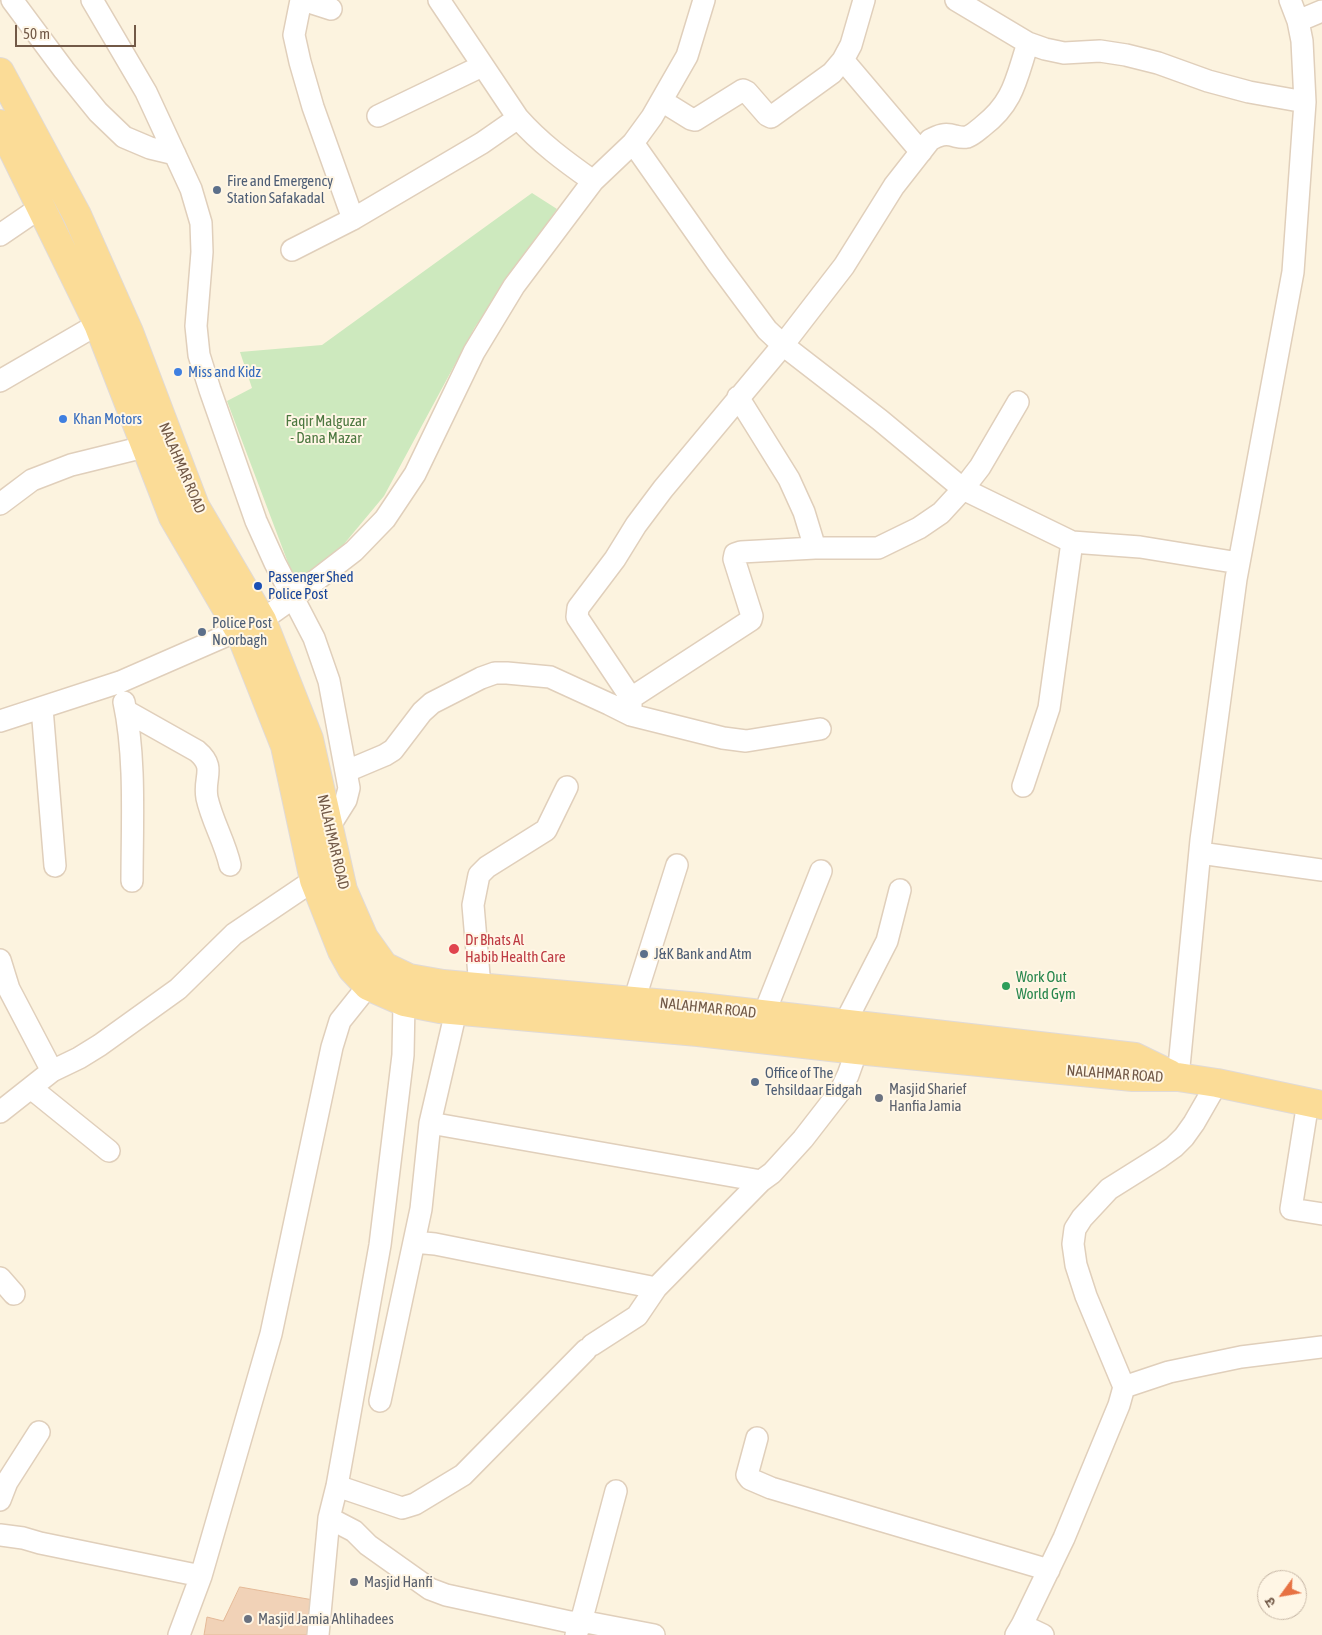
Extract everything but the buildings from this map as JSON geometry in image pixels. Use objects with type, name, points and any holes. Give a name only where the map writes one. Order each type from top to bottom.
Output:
[{"type":"main road","name":"NALAHMAR ROAD","points":[[0,72],[77,215],[128,332],[196,506],[250,625],[309,739],[343,890],[364,938],[384,966],[406,990],[440,1009],[456,1011],[698,1032],[857,1050],[1133,1077],[1178,1077]]},
{"type":"main road","name":"NALAHMAR ROAD","points":[[0,124],[98,324],[172,517],[250,625],[285,746],[314,880],[342,951],[352,969],[368,986],[406,990],[443,984],[634,1001],[845,1023],[1135,1057],[1178,1077]]},
{"type":"main road","points":[[59,245],[85,234]]},
{"type":"main road","points":[[1178,1077],[1217,1083],[1315,1104]]},
{"type":"street","points":[[12,0],[98,112],[124,137],[150,148],[175,154]]},
{"type":"street","points":[[92,0],[146,92],[191,189],[201,222],[202,252],[196,326],[199,355],[256,521],[314,638],[329,681],[349,788],[346,800],[329,827]]},
{"type":"street","points":[[331,9],[302,0],[294,34],[313,107],[353,220]]},
{"type":"street","points":[[439,0],[518,118],[532,134],[593,181]]},
{"type":"street","points":[[0,721],[120,682],[250,625],[293,598],[354,551],[385,519],[415,474],[474,352],[514,286],[593,181],[633,143],[662,101],[687,56],[704,0]]},
{"type":"street","points":[[662,101],[695,120],[743,90],[771,117],[832,73],[844,60],[851,44],[864,0]]},
{"type":"street","points":[[956,0],[1028,43],[1045,49],[1064,53],[1100,52],[1126,55],[1158,63],[1208,81],[1249,92],[1305,102]]},
{"type":"street","points":[[1178,1077],[1200,853],[1239,563],[1293,272],[1305,102],[1302,42],[1298,21],[1290,0]]},
{"type":"street","points":[[1298,21],[1322,11]]},
{"type":"street","points":[[631,707],[577,617],[578,608],[663,489],[783,345],[844,266],[894,186],[930,140],[946,134],[965,138],[994,118],[1006,104],[1012,93],[1028,43]]},
{"type":"street","points":[[844,60],[921,152]]},
{"type":"street","points":[[378,116],[482,66]]},
{"type":"street","points":[[292,250],[353,220],[482,143],[518,118]]},
{"type":"street","points":[[633,143],[767,330],[783,345],[880,420],[963,489],[1072,542],[1140,547],[1239,563]]},
{"type":"street","points":[[0,235],[41,208]]},
{"type":"street","points":[[0,381],[98,324]]},
{"type":"street","points":[[738,397],[789,479],[804,512],[815,548]]},
{"type":"street","points":[[631,707],[751,620],[752,616],[734,559],[735,554],[741,552],[815,548],[878,548],[918,528],[941,513],[963,489],[980,467],[1018,402]]},
{"type":"street","points":[[0,504],[32,480],[71,465],[144,447]]},
{"type":"street","points":[[1023,786],[1049,708],[1072,542]]},
{"type":"street","points":[[347,771],[393,750],[422,712],[432,703],[481,678],[495,673],[550,677],[610,704],[631,707],[723,738],[746,741],[820,729]]},
{"type":"street","points":[[120,682],[126,711],[131,770],[132,881]]},
{"type":"street","points":[[42,708],[55,866]]},
{"type":"street","points":[[126,711],[197,750],[205,758],[208,767],[207,795],[210,811],[226,849],[230,865]]},
{"type":"street","points":[[480,987],[474,905],[480,876],[487,866],[546,830],[567,788]]},
{"type":"street","points":[[1200,853],[1322,870]]},
{"type":"street","points":[[634,1001],[677,865]]},
{"type":"street","points":[[764,1014],[821,871]]},
{"type":"street","points":[[0,1112],[52,1071],[100,1045],[178,989],[234,934],[314,880]]},
{"type":"street","points":[[845,1023],[887,941],[900,890]]},
{"type":"street","points":[[0,960],[9,990],[52,1071]]},
{"type":"street","points":[[179,1635],[201,1576],[271,1334],[332,1047],[340,1021],[368,986]]},
{"type":"street","points":[[318,1635],[329,1518],[337,1486],[380,1245],[402,1055],[406,990]]},
{"type":"street","points":[[380,1401],[421,1209],[430,1123],[456,1011]]},
{"type":"street","points":[[337,1486],[402,1508],[415,1504],[462,1475],[589,1348],[637,1316],[656,1288],[803,1140],[841,1090],[857,1050]]},
{"type":"street","points":[[1043,1635],[1019,1630],[1064,1538],[1115,1414],[1124,1387],[1086,1296],[1076,1265],[1073,1244],[1075,1230],[1082,1218],[1108,1189],[1160,1158],[1184,1137],[1217,1083]]},
{"type":"street","points":[[30,1088],[109,1151]]},
{"type":"street","points":[[1315,1104],[1291,1209],[1322,1214]]},
{"type":"street","points":[[430,1123],[761,1181]]},
{"type":"street","points":[[414,1242],[435,1244],[656,1288]]},
{"type":"street","points":[[0,1278],[14,1294]]},
{"type":"street","points":[[1124,1387],[1169,1372],[1232,1359],[1322,1347]]},
{"type":"street","points":[[0,1500],[7,1482],[39,1432]]},
{"type":"street","points":[[757,1438],[747,1475],[750,1480],[771,1488],[1049,1570]]},
{"type":"street","points":[[578,1628],[616,1492]]},
{"type":"street","points":[[329,1518],[348,1527],[368,1545],[430,1589],[446,1595],[570,1622],[578,1628],[654,1635]]},
{"type":"street","points":[[0,1535],[23,1538],[201,1576]]},
{"type":"green space","name":"Faqir Malguzar - Dana Mazar","points":[[532,193],[557,209],[475,327],[384,496],[339,550],[296,584],[227,401],[252,388],[240,352],[322,345]]},
{"type":"place","name":"Fire and Emergency Station Safakadal","points":[[217,190]]},
{"type":"place","name":"Miss and Kidz","points":[[178,372]]},
{"type":"place","name":"Khan Motors","points":[[63,419]]},
{"type":"place","name":"Passenger Shed Police Post","points":[[258,586]]},
{"type":"place","name":"Police Post Noorbagh","points":[[202,632]]},
{"type":"place","name":"Dr Bhats Al Habib Health Care","points":[[454,949]]},
{"type":"place","name":"J&K Bank and Atm","points":[[644,954]]},
{"type":"place","name":"Work Out World Gym","points":[[1006,986]]},
{"type":"place","name":"Office of The Tehsildaar Eidgah","points":[[755,1082]]},
{"type":"place","name":"Masjid Sharief Hanfia Jamia","points":[[879,1098]]},
{"type":"place","name":"Masjid Hanfi","points":[[354,1582]]},
{"type":"place","name":"Masjid Jamia Ahlihadees","points":[[248,1619]]}]
